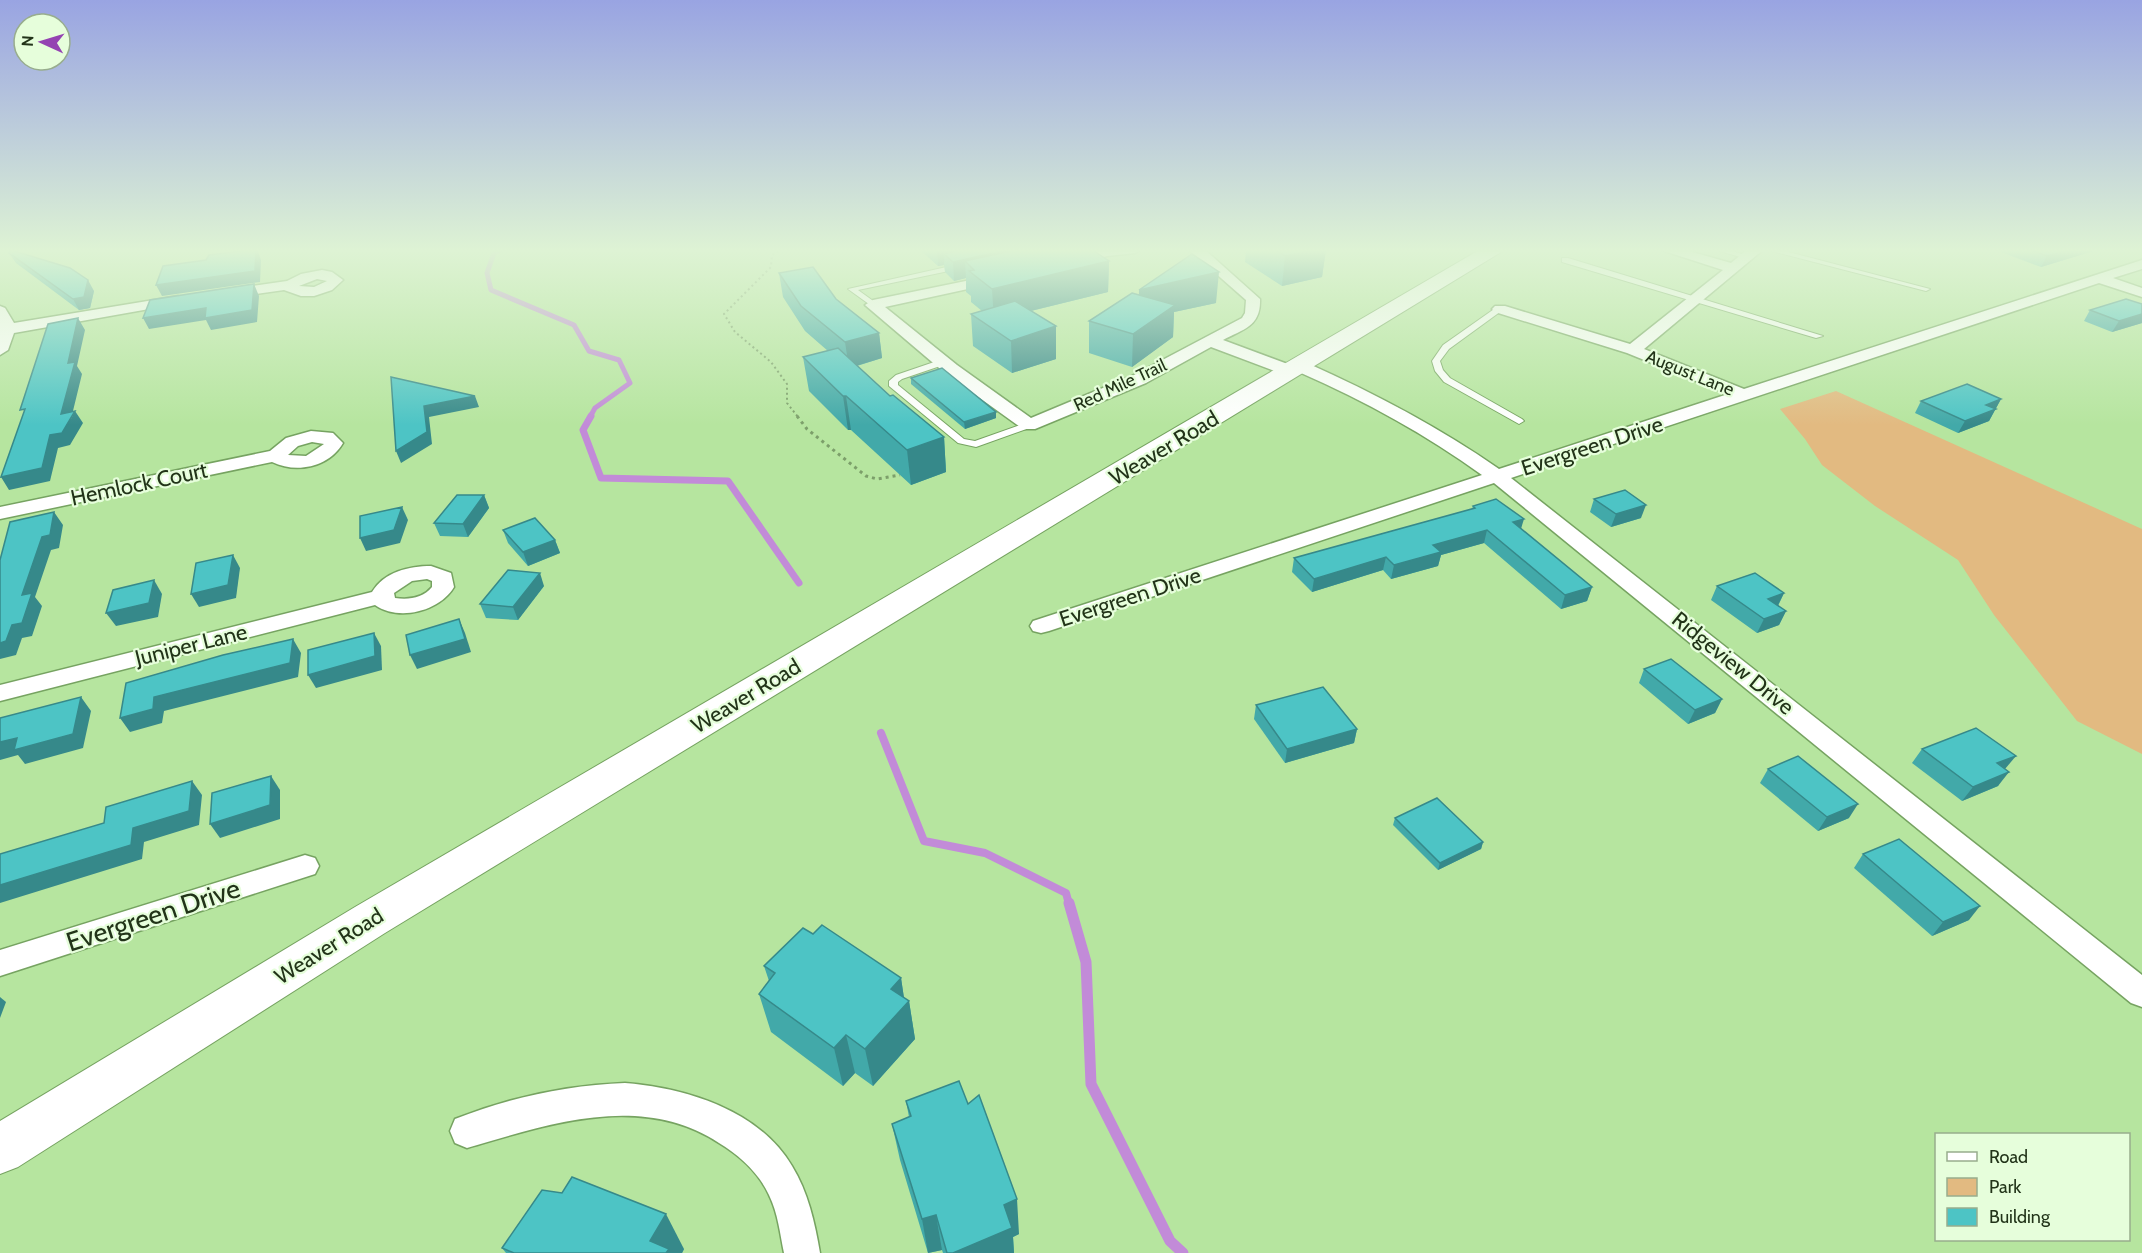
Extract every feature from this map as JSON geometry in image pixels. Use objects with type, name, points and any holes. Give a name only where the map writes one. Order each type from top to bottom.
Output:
[{"type":"main road","name":"Weaver Road","points":[[0,1149],[391,908],[1400,307]]},
{"type":"street","points":[[8,329],[133,307]]},
{"type":"street","points":[[876,307],[943,362],[1029,425]]},
{"type":"street","name":"Red Mile Trail","points":[[1029,425],[1140,379],[1247,321],[1253,312],[1253,307]]},
{"type":"street","points":[[1633,350],[1687,307]]},
{"type":"street","name":"Evergreen Drive","points":[[1041,626],[2009,307]]},
{"type":"street","name":"August Lane","points":[[1500,309],[1633,350],[1744,395]]},
{"type":"street","points":[[0,311],[6,319],[8,329],[0,350]]},
{"type":"street","points":[[1217,337],[1300,368]]},
{"type":"street","name":"Ridgeview Drive","points":[[1300,368],[1348,387],[1419,424],[1498,477],[2142,993]]},
{"type":"street","name":"Hemlock Court","points":[[0,513],[278,455]]},
{"type":"street","name":"Juniper Lane","points":[[0,693],[381,597]]},
{"type":"street","name":"Evergreen Drive","points":[[0,963],[305,866]]},
{"type":"street","points":[[467,1131],[546,1110],[601,1100],[651,1101],[707,1116],[753,1145],[776,1172],[796,1220],[802,1253]]},
{"type":"lane","points":[[1722,307],[1819,336]]},
{"type":"lane","points":[[1500,309],[1446,347],[1436,361],[1439,371],[1447,380],[1519,421]]},
{"type":"lane","points":[[943,362],[899,377],[893,381],[894,386],[961,441],[969,444],[976,444],[1029,425]]},
{"type":"path","points":[[731,307],[724,314],[735,332],[771,362],[787,384],[787,403],[807,429],[866,476],[877,479],[900,475]]},
{"type":"green space","points":[[1836,391],[2142,529],[2142,754],[2077,721],[1994,615],[1958,560],[1875,506],[1822,465],[1805,439],[1780,409]]},
{"type":"building","points":[[147,307],[252,307],[252,310],[205,318],[206,308],[143,318]]},
{"type":"building","points":[[803,307],[847,307],[879,333],[845,342]]},
{"type":"building","points":[[993,307],[1026,307],[1056,326],[1011,341],[971,314]]},
{"type":"building","points":[[1110,307],[1171,307],[1133,334],[1089,321]]},
{"type":"building","points":[[2098,307],[2142,307],[2142,314],[2119,321],[2090,310]]},
{"type":"building","points":[[78,318],[68,363],[75,362],[61,414],[75,411],[62,433],[50,435],[42,468],[1,477],[25,409],[20,410],[48,324]]},
{"type":"building","points":[[838,348],[890,396],[893,395],[944,437],[907,450],[846,396],[843,396],[803,357]]},
{"type":"building","points":[[942,368],[996,412],[964,422],[911,378]]},
{"type":"building","points":[[391,377],[475,396],[424,406],[427,432],[396,451]]},
{"type":"building","points":[[1967,384],[2001,399],[1986,405],[1996,409],[1965,421],[1921,401]]},
{"type":"building","points":[[1625,490],[1646,505],[1616,514],[1594,499]]},
{"type":"building","points":[[457,495],[484,495],[463,524],[434,523]]},
{"type":"building","points":[[1496,499],[1524,519],[1513,522],[1592,587],[1565,595],[1487,530],[1433,545],[1441,552],[1394,565],[1386,557],[1314,579],[1294,558],[1475,508],[1473,506]]},
{"type":"building","points":[[402,507],[394,530],[360,538],[360,516]]},
{"type":"building","points":[[54,512],[50,535],[42,537],[22,595],[32,593],[22,623],[12,625],[6,641],[0,643],[0,560],[10,522]]},
{"type":"building","points":[[535,518],[555,540],[523,552],[503,530]]},
{"type":"building","points":[[233,555],[228,585],[191,594],[196,563]]},
{"type":"building","points":[[508,570],[540,573],[513,607],[480,604]]},
{"type":"building","points":[[1755,573],[1784,593],[1768,599],[1786,611],[1764,619],[1717,586]]},
{"type":"building","points":[[154,580],[149,603],[106,613],[113,590]]},
{"type":"building","points":[[459,619],[465,639],[410,655],[406,635]]},
{"type":"building","points":[[374,633],[375,656],[308,675],[308,650]]},
{"type":"building","points":[[293,639],[290,663],[154,697],[153,709],[120,718],[126,683],[223,655]]},
{"type":"building","points":[[1671,659],[1722,699],[1695,710],[1644,669]]},
{"type":"building","points":[[1323,687],[1357,729],[1287,749],[1256,705]]},
{"type":"building","points":[[81,697],[73,734],[14,750],[17,738],[0,742],[0,718]]},
{"type":"building","points":[[1976,728],[2016,756],[1997,763],[2009,772],[1973,787],[1922,749]]},
{"type":"building","points":[[1798,756],[1858,804],[1827,817],[1768,769]]},
{"type":"building","points":[[271,776],[270,805],[210,824],[212,793]]},
{"type":"building","points":[[192,781],[189,811],[133,828],[131,845],[0,885],[0,854],[104,823],[106,807]]},
{"type":"building","points":[[1437,798],[1483,842],[1440,863],[1395,818]]},
{"type":"building","points":[[1899,839],[1980,906],[1943,922],[1863,854]]},
{"type":"building","points":[[822,925],[901,978],[891,989],[909,1001],[865,1049],[846,1035],[834,1048],[759,994],[775,973],[764,966],[803,928],[813,934]]},
{"type":"building","points":[[959,1081],[968,1104],[979,1095],[1017,1199],[1004,1205],[1012,1228],[953,1253],[947,1253],[936,1215],[922,1219],[892,1124],[911,1116],[906,1101]]},
{"type":"building","points":[[572,1177],[666,1214],[650,1241],[669,1249],[666,1253],[514,1253],[502,1248],[542,1190],[562,1193]]},
{"type":"waterway","points":[[532,307],[574,325],[589,351],[619,360],[630,383],[595,408],[590,417]]},
{"type":"waterway","points":[[591,416],[583,430],[601,478],[728,481],[799,583]]},
{"type":"waterway","points":[[881,733],[924,841],[985,853],[1066,893],[1069,904]]},
{"type":"waterway","points":[[1069,903],[1086,962],[1091,1084],[1170,1241],[1183,1253]]}]
